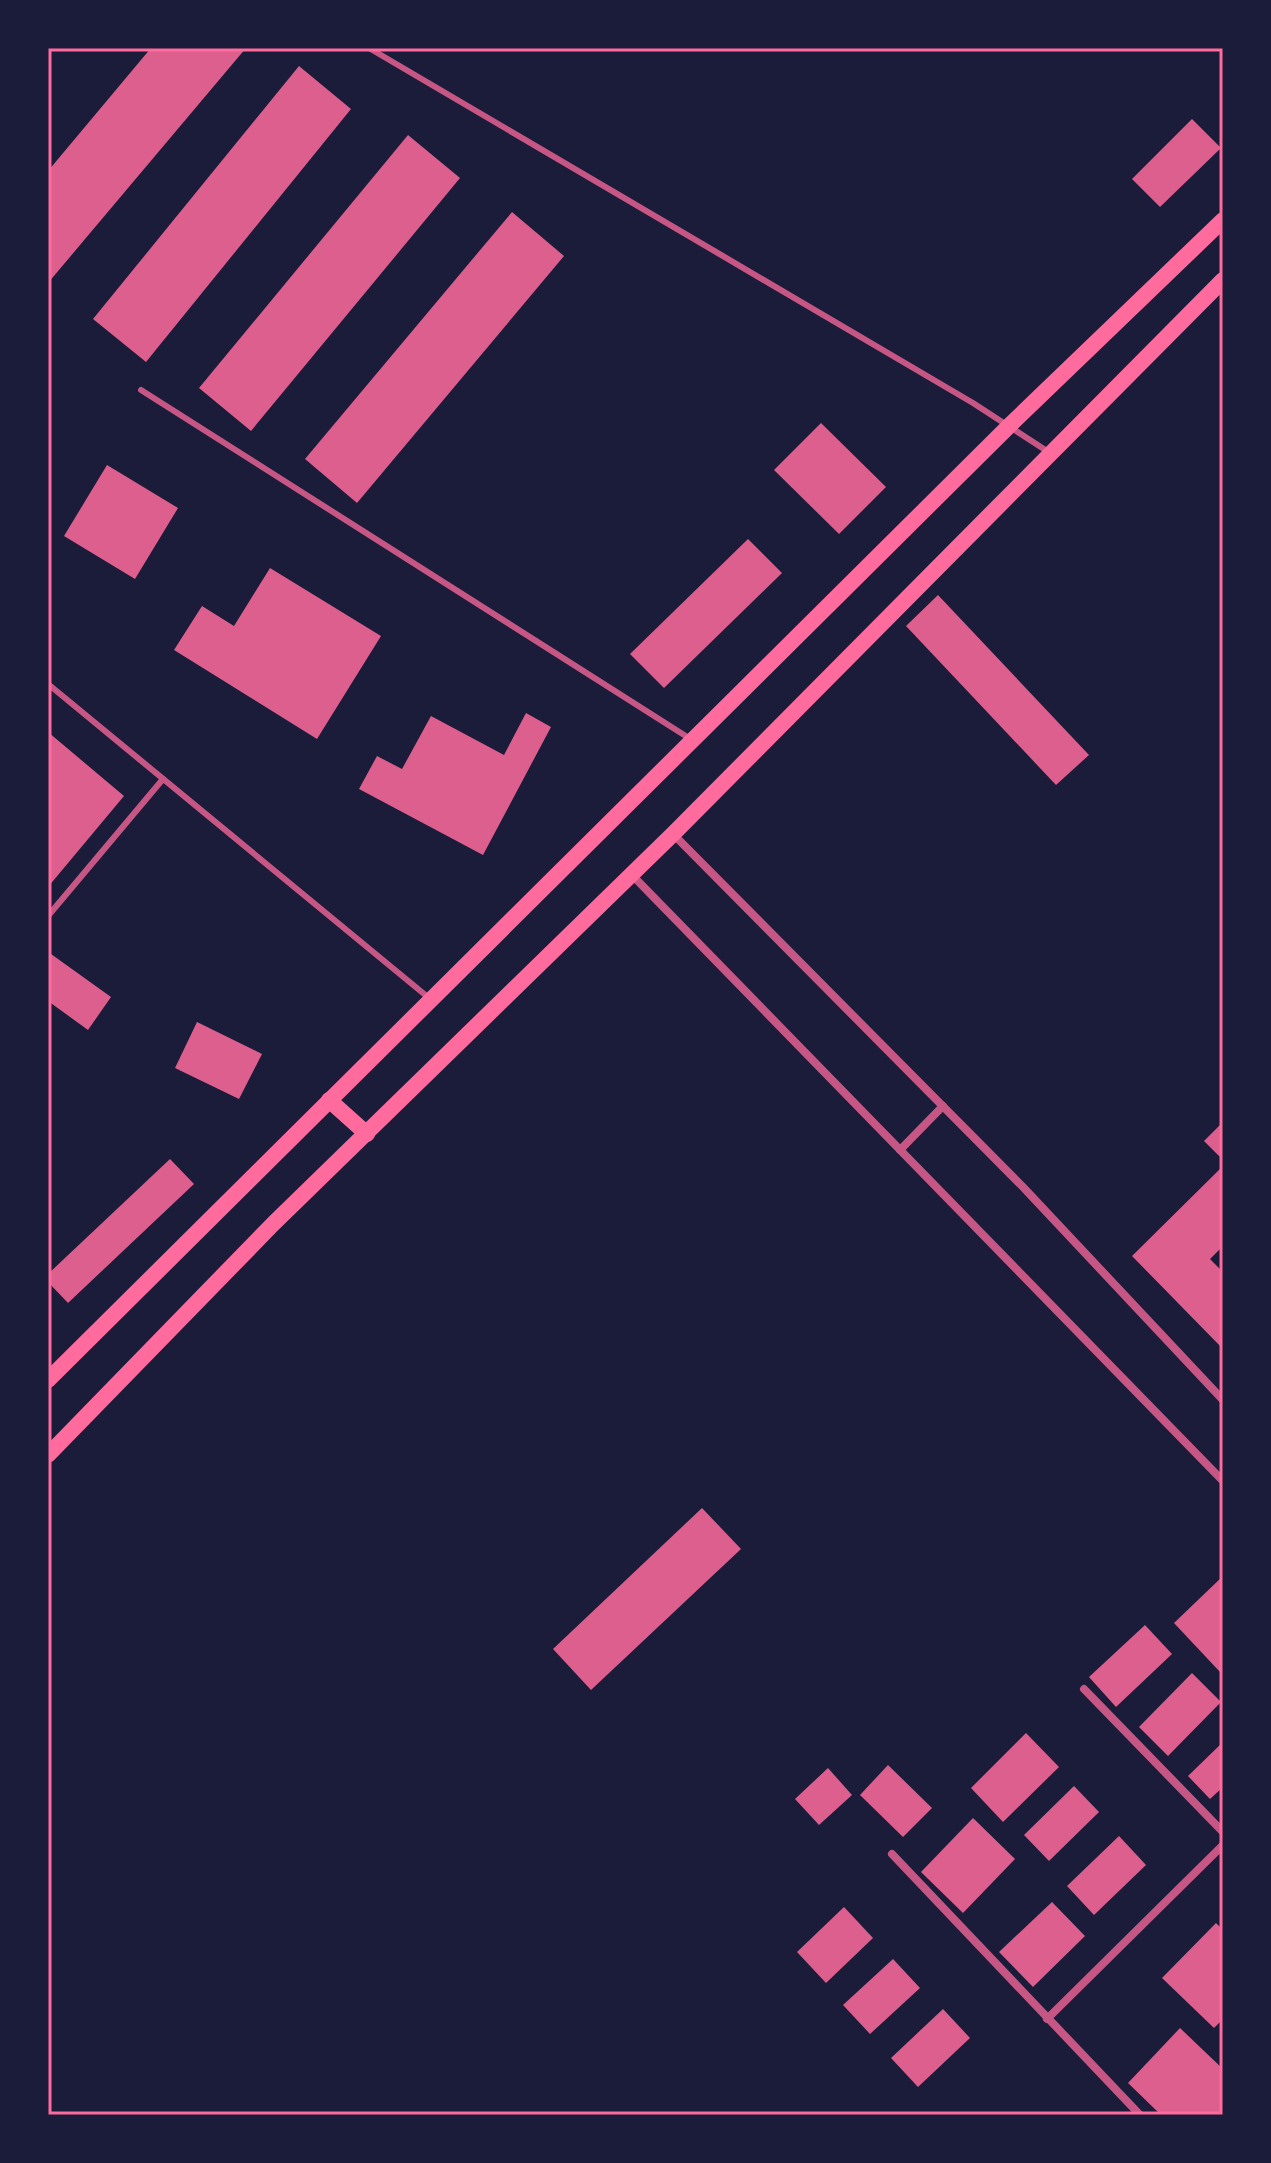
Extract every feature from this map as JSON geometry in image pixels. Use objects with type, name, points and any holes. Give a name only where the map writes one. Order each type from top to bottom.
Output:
[{"type":"main road","points":[[48,1380],[1010,425],[1223,220]]},
{"type":"main road","points":[[48,1455],[273,1224],[632,875],[1223,280]]},
{"type":"main road","points":[[329,1100],[367,1134]]},
{"type":"street","points":[[673,834],[943,1106],[1223,1400]]},
{"type":"street","points":[[632,875],[1221,1477]]},
{"type":"street","points":[[900,1150],[943,1106]]},
{"type":"street","points":[[1084,1689],[1223,1832]]},
{"type":"street","points":[[1047,2019],[1223,1845]]},
{"type":"street","points":[[892,1854],[1140,2115]]},
{"type":"lane","points":[[369,48],[1010,425],[1051,453]]},
{"type":"lane","points":[[141,390],[693,740]]},
{"type":"lane","points":[[48,684],[432,1000]]},
{"type":"lane","points":[[48,916],[163,779]]},
{"type":"building","points":[[151,48],[246,48],[48,283],[48,171]]},
{"type":"building","points":[[299,66],[351,109],[146,362],[93,319]]},
{"type":"building","points":[[1192,119],[1221,148],[1160,207],[1132,179]]},
{"type":"building","points":[[408,135],[460,178],[251,431],[199,388]]},
{"type":"building","points":[[512,212],[564,256],[357,503],[305,459]]},
{"type":"building","points":[[821,423],[886,487],[839,534],[774,470]]},
{"type":"building","points":[[107,465],[178,508],[135,579],[64,536]]},
{"type":"building","points":[[748,539],[782,573],[664,688],[630,654]]},
{"type":"building","points":[[270,568],[381,636],[317,739],[174,650],[202,606],[234,626]]},
{"type":"building","points":[[938,595],[1089,755],[1056,785],[906,626]]},
{"type":"building","points":[[526,713],[551,727],[483,855],[359,789],[377,756],[402,769],[431,716],[504,755]]},
{"type":"building","points":[[48,732],[124,796],[48,887]]},
{"type":"building","points":[[51,954],[111,997],[88,1030],[48,1001]]},
{"type":"building","points":[[197,1022],[262,1054],[239,1099],[175,1068]]},
{"type":"building","points":[[1223,1122],[1223,1160],[1204,1141]]},
{"type":"building","points":[[170,1159],[194,1184],[68,1303],[48,1282],[48,1274]]},
{"type":"building","points":[[1223,1166],[1223,1246],[1210,1259],[1223,1272],[1223,1349],[1132,1256]]},
{"type":"building","points":[[702,1508],[741,1549],[591,1690],[553,1649]]},
{"type":"building","points":[[1223,1576],[1223,1669],[1220,1672],[1174,1623]]},
{"type":"building","points":[[1145,1625],[1172,1654],[1116,1707],[1089,1677]]},
{"type":"building","points":[[1192,1673],[1221,1702],[1168,1756],[1139,1727]]},
{"type":"building","points":[[1026,1733],[1059,1767],[1003,1822],[971,1788]]},
{"type":"building","points":[[1223,1742],[1223,1787],[1210,1799],[1188,1776]]},
{"type":"building","points":[[888,1765],[932,1808],[903,1837],[860,1795]]},
{"type":"building","points":[[828,1768],[852,1795],[819,1825],[795,1799]]},
{"type":"building","points":[[1074,1786],[1099,1812],[1049,1861],[1024,1835]]},
{"type":"building","points":[[973,1818],[1015,1859],[963,1913],[921,1872]]},
{"type":"building","points":[[1119,1836],[1146,1865],[1094,1915],[1067,1886]]},
{"type":"building","points":[[1052,1902],[1085,1936],[1033,1987],[999,1952]]},
{"type":"building","points":[[844,1907],[873,1938],[826,1983],[797,1952]]},
{"type":"building","points":[[1216,1923],[1223,1930],[1223,2019],[1214,2028],[1162,1978]]},
{"type":"building","points":[[893,1959],[920,1988],[870,2034],[843,2005]]},
{"type":"building","points":[[943,2009],[970,2038],[918,2087],[891,2058]]},
{"type":"building","points":[[1180,2028],[1223,2069],[1220,2115],[1161,2115],[1128,2083]]}]
